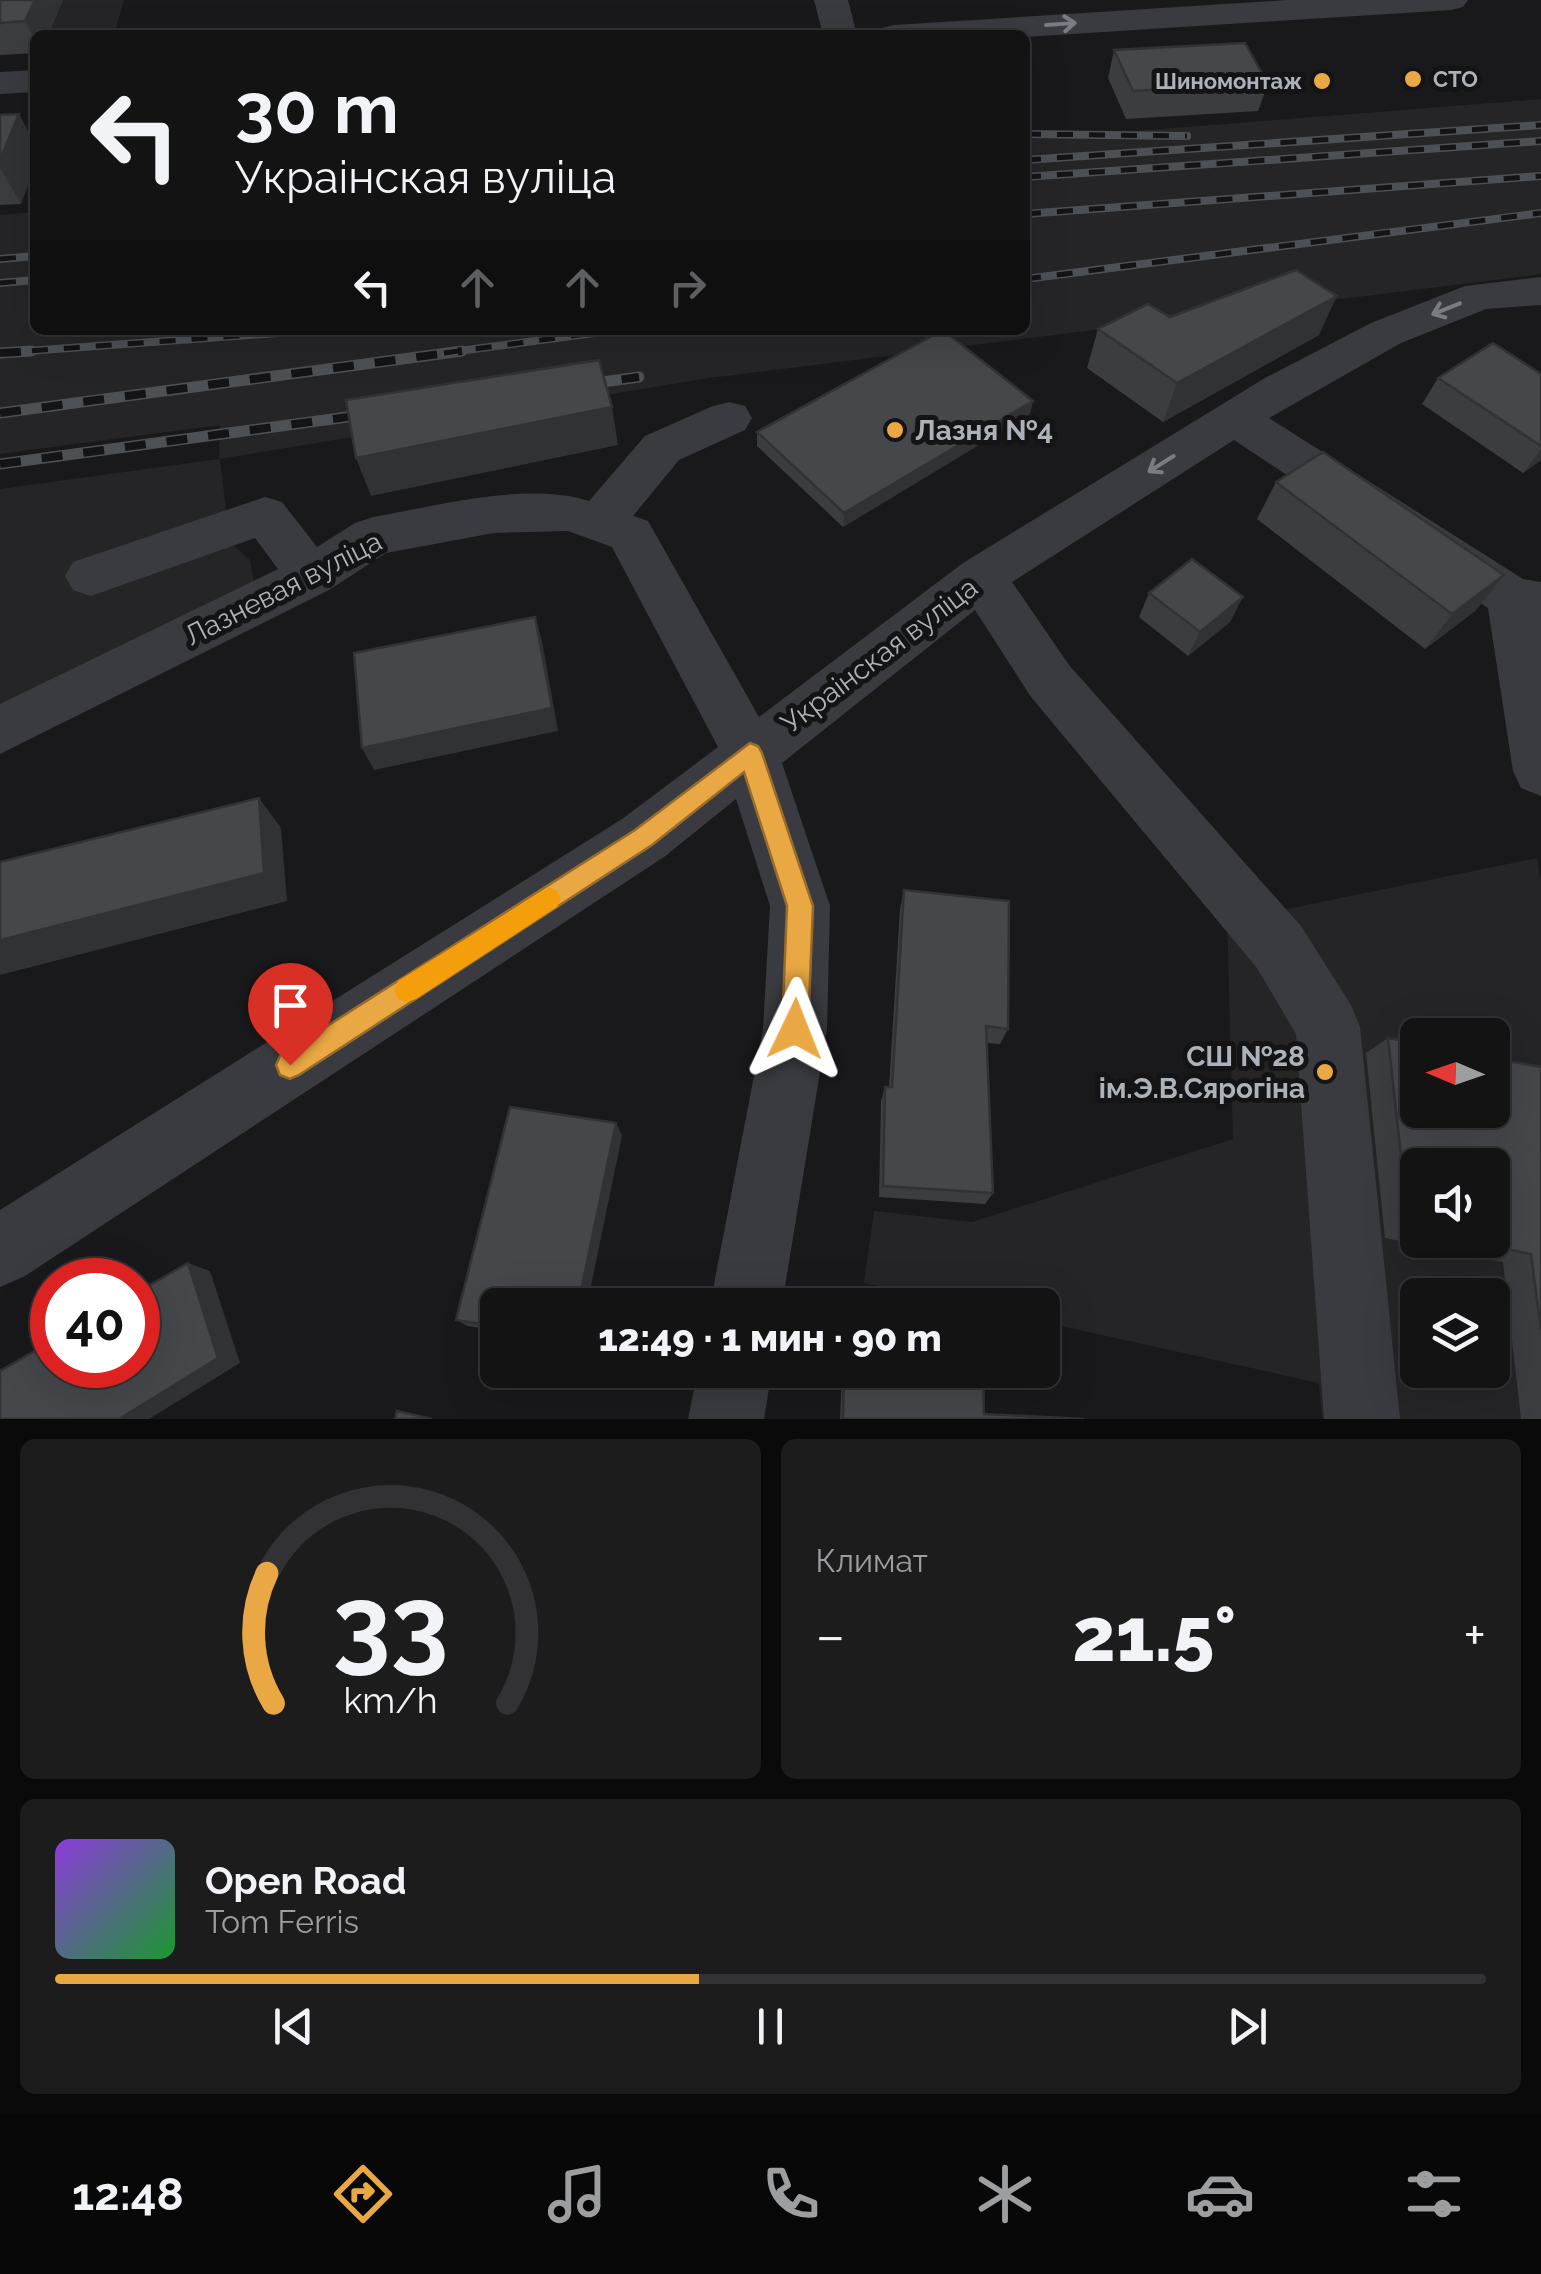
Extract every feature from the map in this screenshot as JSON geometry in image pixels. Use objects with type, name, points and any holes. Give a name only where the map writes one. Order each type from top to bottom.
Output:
[{"type":"street","points":[[831,0],[839,30]]},
{"type":"street","points":[[974,30],[1451,0]]},
{"type":"street","points":[[0,84],[30,81]]},
{"type":"street","name":"Украінская вуліца","points":[[0,1251],[644,838],[981,577],[1234,418],[1386,333],[1480,296],[1541,290]]},
{"type":"street","points":[[599,523],[662,448],[729,418]]},
{"type":"street","points":[[1234,418],[1526,600],[1541,770]]},
{"type":"street","name":"Лазневая вуліца","points":[[0,730],[311,576],[373,536],[494,515],[570,513],[630,534],[750,753],[800,906],[795,1029],[749,1288]]},
{"type":"street","points":[[90,576],[265,515],[311,576]]},
{"type":"street","points":[[981,577],[1050,681],[1279,947],[1328,1028],[1362,1419]]},
{"type":"street","points":[[726,1419],[732,1388]]},
{"type":"shaded area","points":[[0,0],[124,0],[115,30],[30,30],[30,53],[0,55]]},
{"type":"shaded area","points":[[1541,99],[1541,274],[709,378],[220,459],[230,543],[250,560],[254,582],[0,711],[0,489],[219,459],[220,425],[0,454],[0,215],[30,212],[30,335],[1030,335],[1030,135],[1085,135]]},
{"type":"shaded area","name":"СШ №28 ім.Э.В.Сярогіна","points":[[1537,858],[1541,883],[1541,1419],[1322,1419],[1319,1383],[1060,1326],[1060,1288],[886,1288],[864,1283],[874,1211],[972,1222],[1233,1139],[1227,914],[1277,911]]},
{"type":"building","points":[[0,0],[35,0],[25,21],[0,23]]},
{"type":"building","points":[[1245,43],[1268,84],[1133,91],[1114,50]]},
{"type":"building","points":[[19,114],[0,160],[0,115]]},
{"type":"building","points":[[1296,270],[1337,296],[1177,383],[1098,329],[1148,304],[1170,317]]},
{"type":"building","name":"Лазня №4","points":[[934,335],[949,335],[1033,401],[844,513],[757,432]]},
{"type":"building","points":[[1493,343],[1541,374],[1541,446],[1438,378]]},
{"type":"building","points":[[599,360],[612,407],[356,458],[346,400]]},
{"type":"building","points":[[1323,452],[1504,575],[1452,614],[1276,482]]},
{"type":"building","points":[[1192,559],[1243,597],[1200,632],[1149,593]]},
{"type":"building","points":[[535,617],[552,708],[362,748],[354,653]]},
{"type":"building","points":[[259,798],[264,873],[0,940],[0,862]]},
{"type":"building","points":[[904,890],[1009,901],[1008,1029],[986,1026],[993,1193],[883,1186],[885,1087],[892,1087]]},
{"type":"building","points":[[1388,1038],[1400,1040],[1400,1128],[1510,1128],[1510,1061],[1541,1067],[1541,1330],[1531,1254],[1510,1249],[1510,1148],[1400,1148]]},
{"type":"building","points":[[510,1107],[616,1123],[582,1288],[480,1288],[480,1324],[456,1320]]},
{"type":"building","points":[[188,1263],[218,1358],[119,1419],[0,1419],[0,1371],[30,1354],[30,1388],[160,1388],[160,1279]]},
{"type":"building","points":[[844,1388],[983,1388],[984,1414],[1084,1419],[843,1419]]},
{"type":"building","points":[[397,1411],[432,1419],[395,1419]]},
{"type":"railway","points":[[1030,160],[1541,125]]},
{"type":"railway","points":[[1030,134],[1187,136]]},
{"type":"railway","points":[[1030,177],[1541,141]]},
{"type":"railway","points":[[1030,214],[1541,176]]},
{"type":"railway","points":[[1030,278],[1541,213]]},
{"type":"railway","points":[[0,259],[30,256]]},
{"type":"railway","points":[[0,283],[30,280]]},
{"type":"railway","points":[[31,351],[0,353],[250,335]]},
{"type":"railway","points":[[444,353],[579,335]]},
{"type":"railway","points":[[0,413],[462,351]]},
{"type":"railway","points":[[580,385],[639,377]]},
{"type":"railway","points":[[0,464],[377,413]]},
{"type":"slow traffic","points":[[407,990],[549,899]]},
{"type":"place","name":"СТО","points":[[1413,79]]},
{"type":"place","name":"Шиномонтаж","points":[[1322,81]]},
{"type":"place","name":"Лазня №4","points":[[895,430]]},
{"type":"place","name":"СШ №28 ім.Э.В.Сярогіна","points":[[1325,1072]]},
{"type":"route","points":[[290,1065],[644,838],[750,753],[800,906],[795,1029]]}]
